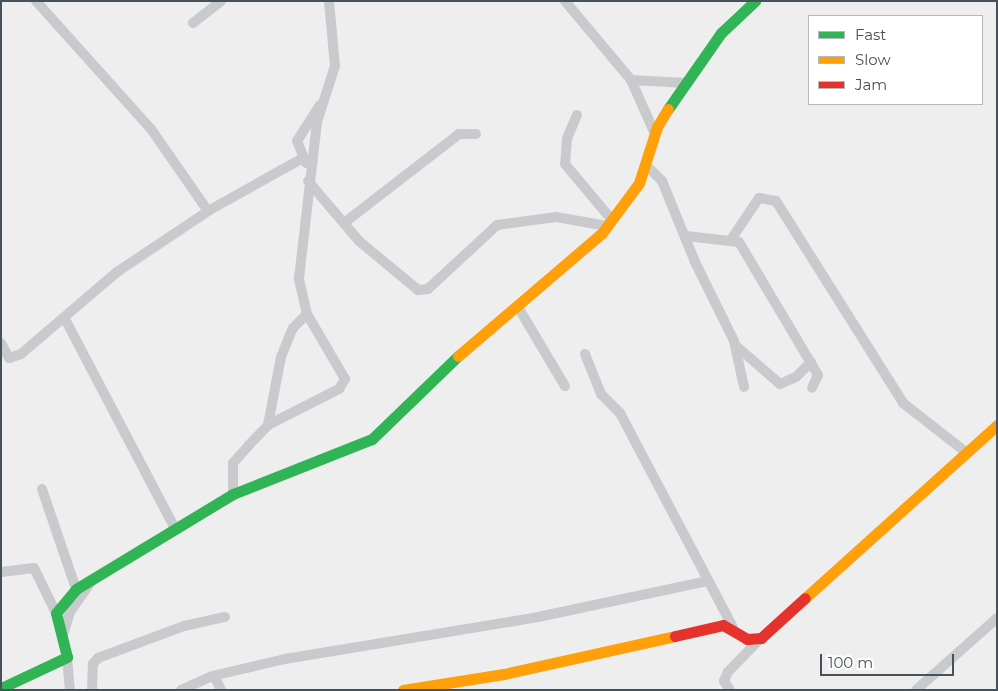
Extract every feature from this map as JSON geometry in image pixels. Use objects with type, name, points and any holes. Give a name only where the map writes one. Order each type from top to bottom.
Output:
[{"type":"street","points":[[36,1],[151,129],[208,211]]},
{"type":"street","points":[[193,23],[220,1]]},
{"type":"street","points":[[233,494],[233,463],[268,425],[344,383],[344,372],[307,314],[299,278],[308,181],[325,98],[335,66],[329,1]]},
{"type":"street","points":[[564,1],[630,80],[655,134]]},
{"type":"street","points":[[56,613],[76,589],[92,581],[138,549],[176,530],[233,494],[372,439],[461,353],[518,307],[610,223],[646,165],[655,134],[686,83],[721,33],[755,1]]},
{"type":"street","points":[[630,80],[686,83]]},
{"type":"street","points":[[311,170],[303,158],[297,141],[325,98]]},
{"type":"street","points":[[577,115],[567,138],[565,164],[610,223]]},
{"type":"street","points":[[344,223],[454,136],[464,131],[476,134]]},
{"type":"street","points":[[1,343],[11,359],[65,319],[117,272],[208,211],[303,158]]},
{"type":"street","points":[[646,165],[662,181],[736,346],[744,387]]},
{"type":"street","points":[[308,181],[344,223],[400,276],[425,291],[497,225],[556,217],[610,223]]},
{"type":"street","points":[[732,238],[759,198],[776,201],[903,403],[967,453]]},
{"type":"street","points":[[686,236],[732,238],[743,247],[819,378],[812,388]]},
{"type":"street","points":[[518,307],[565,386]]},
{"type":"street","points":[[268,425],[281,357],[293,328],[307,314]]},
{"type":"street","points":[[65,319],[176,530]]},
{"type":"street","points":[[736,346],[780,384],[796,377],[810,362]]},
{"type":"street","points":[[584,354],[601,394],[617,408],[733,627],[747,639],[760,638]]},
{"type":"street","points":[[730,690],[724,681],[728,672],[760,638],[997,425]]},
{"type":"street","points":[[42,489],[76,589]]},
{"type":"street","points":[[1,572],[32,567],[56,613],[63,635],[70,690]]},
{"type":"street","points":[[63,635],[76,602],[92,581]]},
{"type":"street","points":[[181,690],[214,676],[707,581]]},
{"type":"street","points":[[92,690],[93,664],[98,658],[184,626],[225,617]]},
{"type":"street","points":[[916,690],[997,618]]},
{"type":"street","points":[[403,690],[608,653],[723,625],[733,627]]},
{"type":"street","points":[[1,688],[67,657]]},
{"type":"street","points":[[214,676],[221,690]]},
{"type":"traffic: fast","points":[[668,109],[721,33],[755,1]]},
{"type":"traffic: fast","points":[[1,688],[67,657],[56,613],[76,589],[233,494],[372,439],[458,356]]},
{"type":"traffic: slow","points":[[458,356],[602,233],[639,183],[657,127],[668,109]]},
{"type":"traffic: slow","points":[[805,598],[997,425]]},
{"type":"traffic: slow","points":[[403,690],[504,674],[675,636]]},
{"type":"traffic: jam","points":[[675,636],[723,625],[747,639],[761,638],[805,598]]}]
